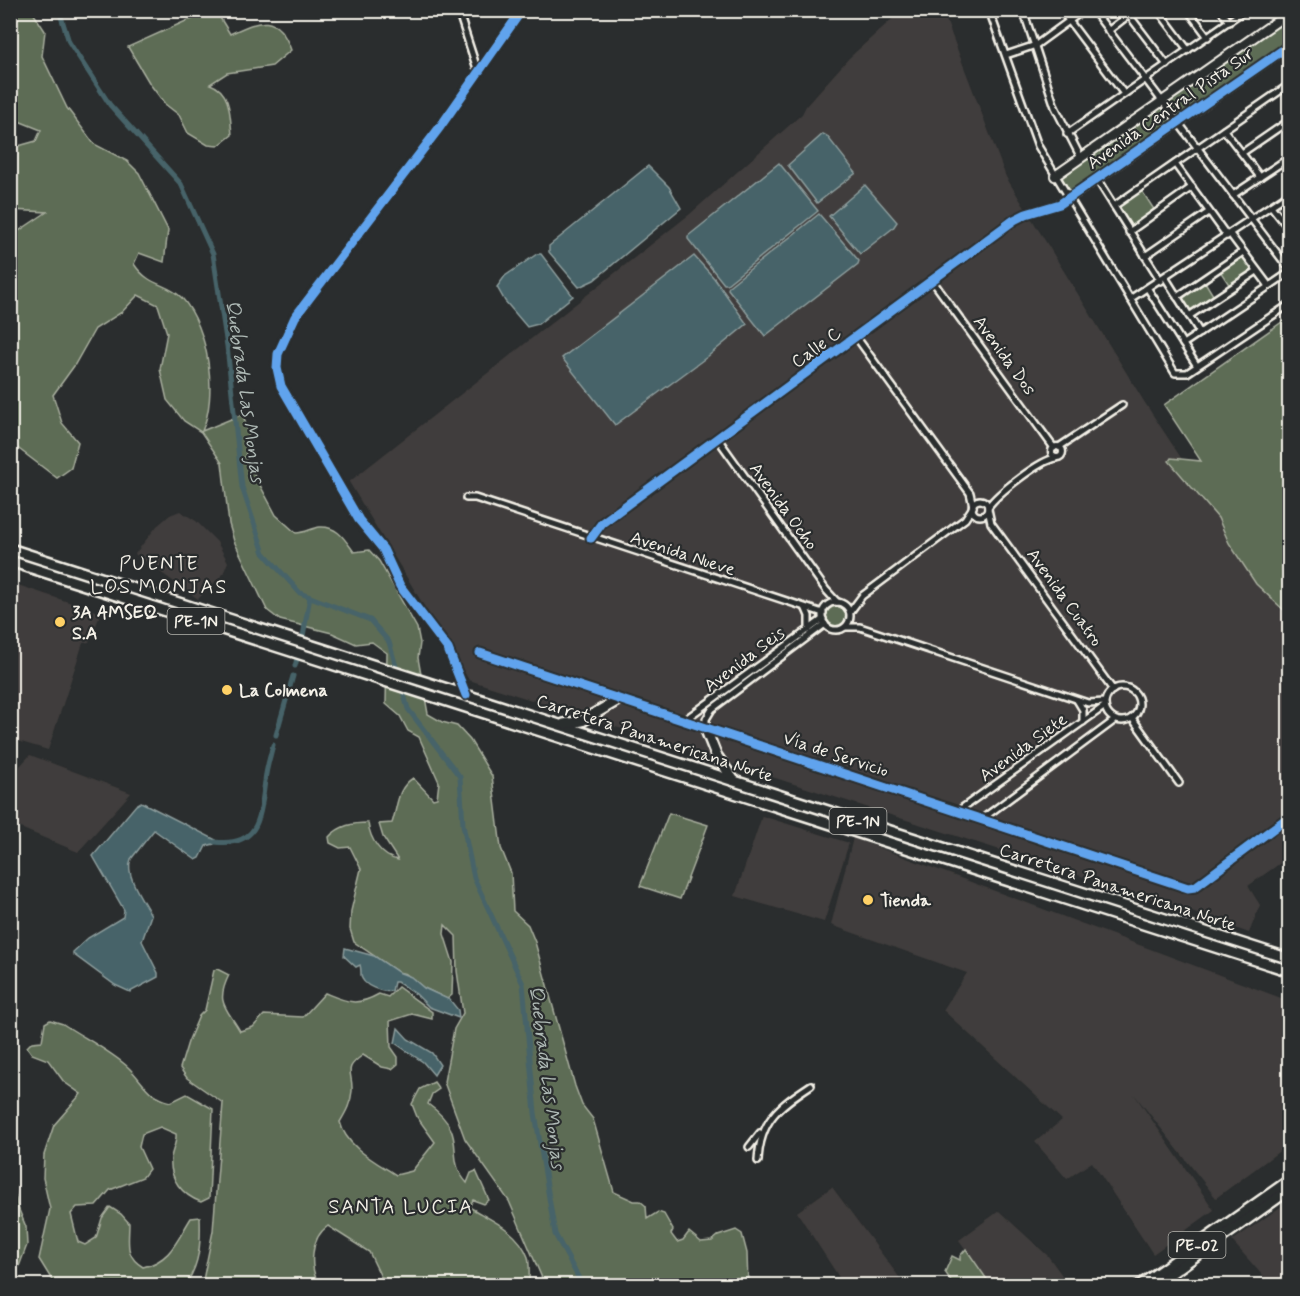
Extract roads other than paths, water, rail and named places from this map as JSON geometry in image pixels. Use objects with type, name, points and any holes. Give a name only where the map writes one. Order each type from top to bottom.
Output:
[{"type":"highway","name":"Carretera Panamericana Norte","points":[[10,549],[1290,959]]},
{"type":"highway","name":"Carretera Panamericana Norte","points":[[10,561],[1290,971]]},
{"type":"highway","points":[[254,640],[267,630]]},
{"type":"highway","points":[[559,725],[582,721],[618,700]]},
{"type":"highway","points":[[706,730],[716,755],[734,781]]},
{"type":"highway","points":[[797,814],[800,802]]},
{"type":"highway","points":[[1087,906],[1090,895]]},
{"type":"highway","name":"PE-02","points":[[1139,1286],[1290,1180]]},
{"type":"highway","name":"PE-02","points":[[1153,1286],[1290,1190]]},
{"type":"street","points":[[458,10],[478,72]]},
{"type":"street","points":[[466,694],[448,649],[414,607],[400,586],[383,549],[359,520],[284,392],[277,368],[280,346],[292,322],[433,136],[522,10]]},
{"type":"street","points":[[989,10],[1028,125],[1055,176],[1175,373],[1179,375],[1197,366],[1290,304]]},
{"type":"street","points":[[1023,10],[1049,91],[1067,134],[1081,158]]},
{"type":"street","points":[[1061,10],[1124,94]]},
{"type":"street","points":[[1006,55],[1035,45],[1084,10]]},
{"type":"street","points":[[1093,10],[1290,271],[1183,344]]},
{"type":"street","points":[[1108,31],[1135,10]]},
{"type":"street","points":[[1158,10],[1188,50]]},
{"type":"street","points":[[1188,10],[1208,37]]},
{"type":"street","points":[[1221,10],[1229,22]]},
{"type":"street","points":[[1067,134],[1245,10]]},
{"type":"street","points":[[1055,176],[1289,14]]},
{"type":"street","points":[[1129,15],[1167,65]]},
{"type":"street","name":"Avenida Central Pista Sur","points":[[1069,198],[1290,45]]},
{"type":"street","points":[[1113,206],[1290,84]]},
{"type":"street","points":[[1242,153],[1290,120]]},
{"type":"street","points":[[1224,130],[1260,177]]},
{"type":"street","points":[[1233,195],[1290,157]]},
{"type":"street","points":[[1175,164],[1209,212],[1269,286]]},
{"type":"street","points":[[1097,179],[1145,256],[1177,297],[1200,333]]},
{"type":"street","points":[[1129,232],[1192,187]]},
{"type":"street","points":[[1131,299],[1290,193]]},
{"type":"street","name":"Calle C","points":[[591,538],[602,523],[1022,215],[1060,204],[1069,198]]},
{"type":"street","points":[[1271,206],[1287,222],[1290,230]]},
{"type":"street","points":[[1145,256],[1209,212]]},
{"type":"street","points":[[1177,297],[1243,252]]},
{"type":"street","points":[[1189,316],[1257,271]]},
{"type":"street","name":"Avenida Dos","points":[[932,280],[1057,450],[1056,458],[1049,459]]},
{"type":"street","points":[[1148,289],[1197,366]]},
{"type":"street","points":[[857,338],[970,494],[974,513],[980,516]]},
{"type":"street","points":[[965,519],[980,516],[996,498],[1049,459],[1057,450],[1122,405]]},
{"type":"street","name":"Avenida Ocho","points":[[718,439],[826,590],[850,615]]},
{"type":"street","points":[[970,494],[982,501],[988,508]]},
{"type":"street","name":"Avenida Nueve","points":[[466,498],[475,498],[806,609],[824,616],[836,630],[845,627]]},
{"type":"street","points":[[996,498],[973,506],[965,519],[862,596],[845,627],[860,627],[1077,700],[1105,704]]},
{"type":"street","name":"Avenida Cuatro","points":[[988,508],[991,523]]},
{"type":"street","name":"Avenida Cuatro","points":[[980,516],[991,523],[1113,690]]},
{"type":"street","points":[[824,616],[826,590]]},
{"type":"street","points":[[839,602],[862,596]]},
{"type":"street","name":"Avenida Seis","points":[[706,730],[706,719],[712,709],[809,632],[839,602]]},
{"type":"street","points":[[806,609],[809,616],[809,632]]},
{"type":"street","points":[[850,615],[860,627]]},
{"type":"street","name":"Avenida Seis","points":[[683,722],[809,632]]},
{"type":"street","name":"Vía de Servicio","points":[[480,653],[1182,887],[1195,887],[1290,816]]},
{"type":"street","points":[[1126,687],[1136,694],[1139,707],[1132,718],[1124,721],[1115,720],[1108,715],[1105,704],[1113,690],[1126,687]]},
{"type":"street","points":[[1077,700],[1083,710],[1083,722]]},
{"type":"street","name":"Avenida Siete","points":[[958,811],[1105,704]]},
{"type":"street","points":[[1132,718],[1179,783]]},
{"type":"street","name":"Avenida Siete","points":[[982,819],[1115,720]]},
{"type":"street","points":[[749,1147],[784,1101],[811,1085]]},
{"type":"street","points":[[758,1161],[760,1142],[765,1127]]},
{"type":"street","points":[[93,1286],[129,1286]]},
{"type":"water","points":[[823,134],[856,173],[817,203],[788,165]]},
{"type":"water","points":[[779,163],[818,211],[727,284],[724,284],[688,236]]},
{"type":"water","points":[[648,166],[669,187],[681,208],[594,280],[579,287],[549,252],[549,246]]},
{"type":"water","points":[[865,185],[897,222],[893,228],[860,254],[829,216]]},
{"type":"water","points":[[819,214],[859,261],[858,264],[765,336],[728,289],[729,286]]},
{"type":"water","points":[[537,254],[541,254],[573,296],[538,324],[527,327],[505,301],[497,287],[505,276]]},
{"type":"water","points":[[694,256],[714,278],[747,324],[707,357],[615,425],[562,358]]},
{"type":"water","points":[[141,802],[216,840],[214,844],[206,846],[200,858],[196,860],[154,830],[131,859],[132,880],[151,915],[142,941],[158,977],[130,992],[115,985],[73,952],[88,938],[123,917],[124,910],[93,856]]},
{"type":"water","points":[[345,948],[374,956],[398,972],[411,977],[424,988],[450,1000],[458,1010],[459,1018],[429,1007],[416,994],[397,982],[394,982],[392,991],[378,990],[369,985],[362,979],[360,965],[356,967],[344,956]]},
{"type":"water","points":[[398,1028],[408,1039],[432,1053],[440,1065],[434,1075],[423,1062],[395,1043]]},
{"type":"waterway","name":"Quebrada Las Monjas","points":[[59,10],[69,42],[110,105],[181,184],[213,254],[227,346],[242,487],[264,553],[300,593],[370,620],[389,642],[408,709],[460,777],[463,825],[474,878],[523,984],[535,1113],[555,1234],[583,1286]]},
{"type":"waterway","points":[[303,636],[310,597]]},
{"type":"waterway","points":[[295,666],[297,659]]},
{"type":"waterway","points":[[276,735],[293,676]]},
{"type":"waterway","points":[[215,842],[241,840],[255,827],[273,745]]},
{"type":"place","name":"3A AMSEQ S.A","points":[[60,622]]},
{"type":"place","name":"La Colmena","points":[[227,690]]},
{"type":"place","name":"Tienda","points":[[868,900]]},
{"type":"district","name":"PUENTE LOS MONJAS","points":[[159,574]]},
{"type":"district","name":"SANTA LUCIA","points":[[401,1206]]}]
